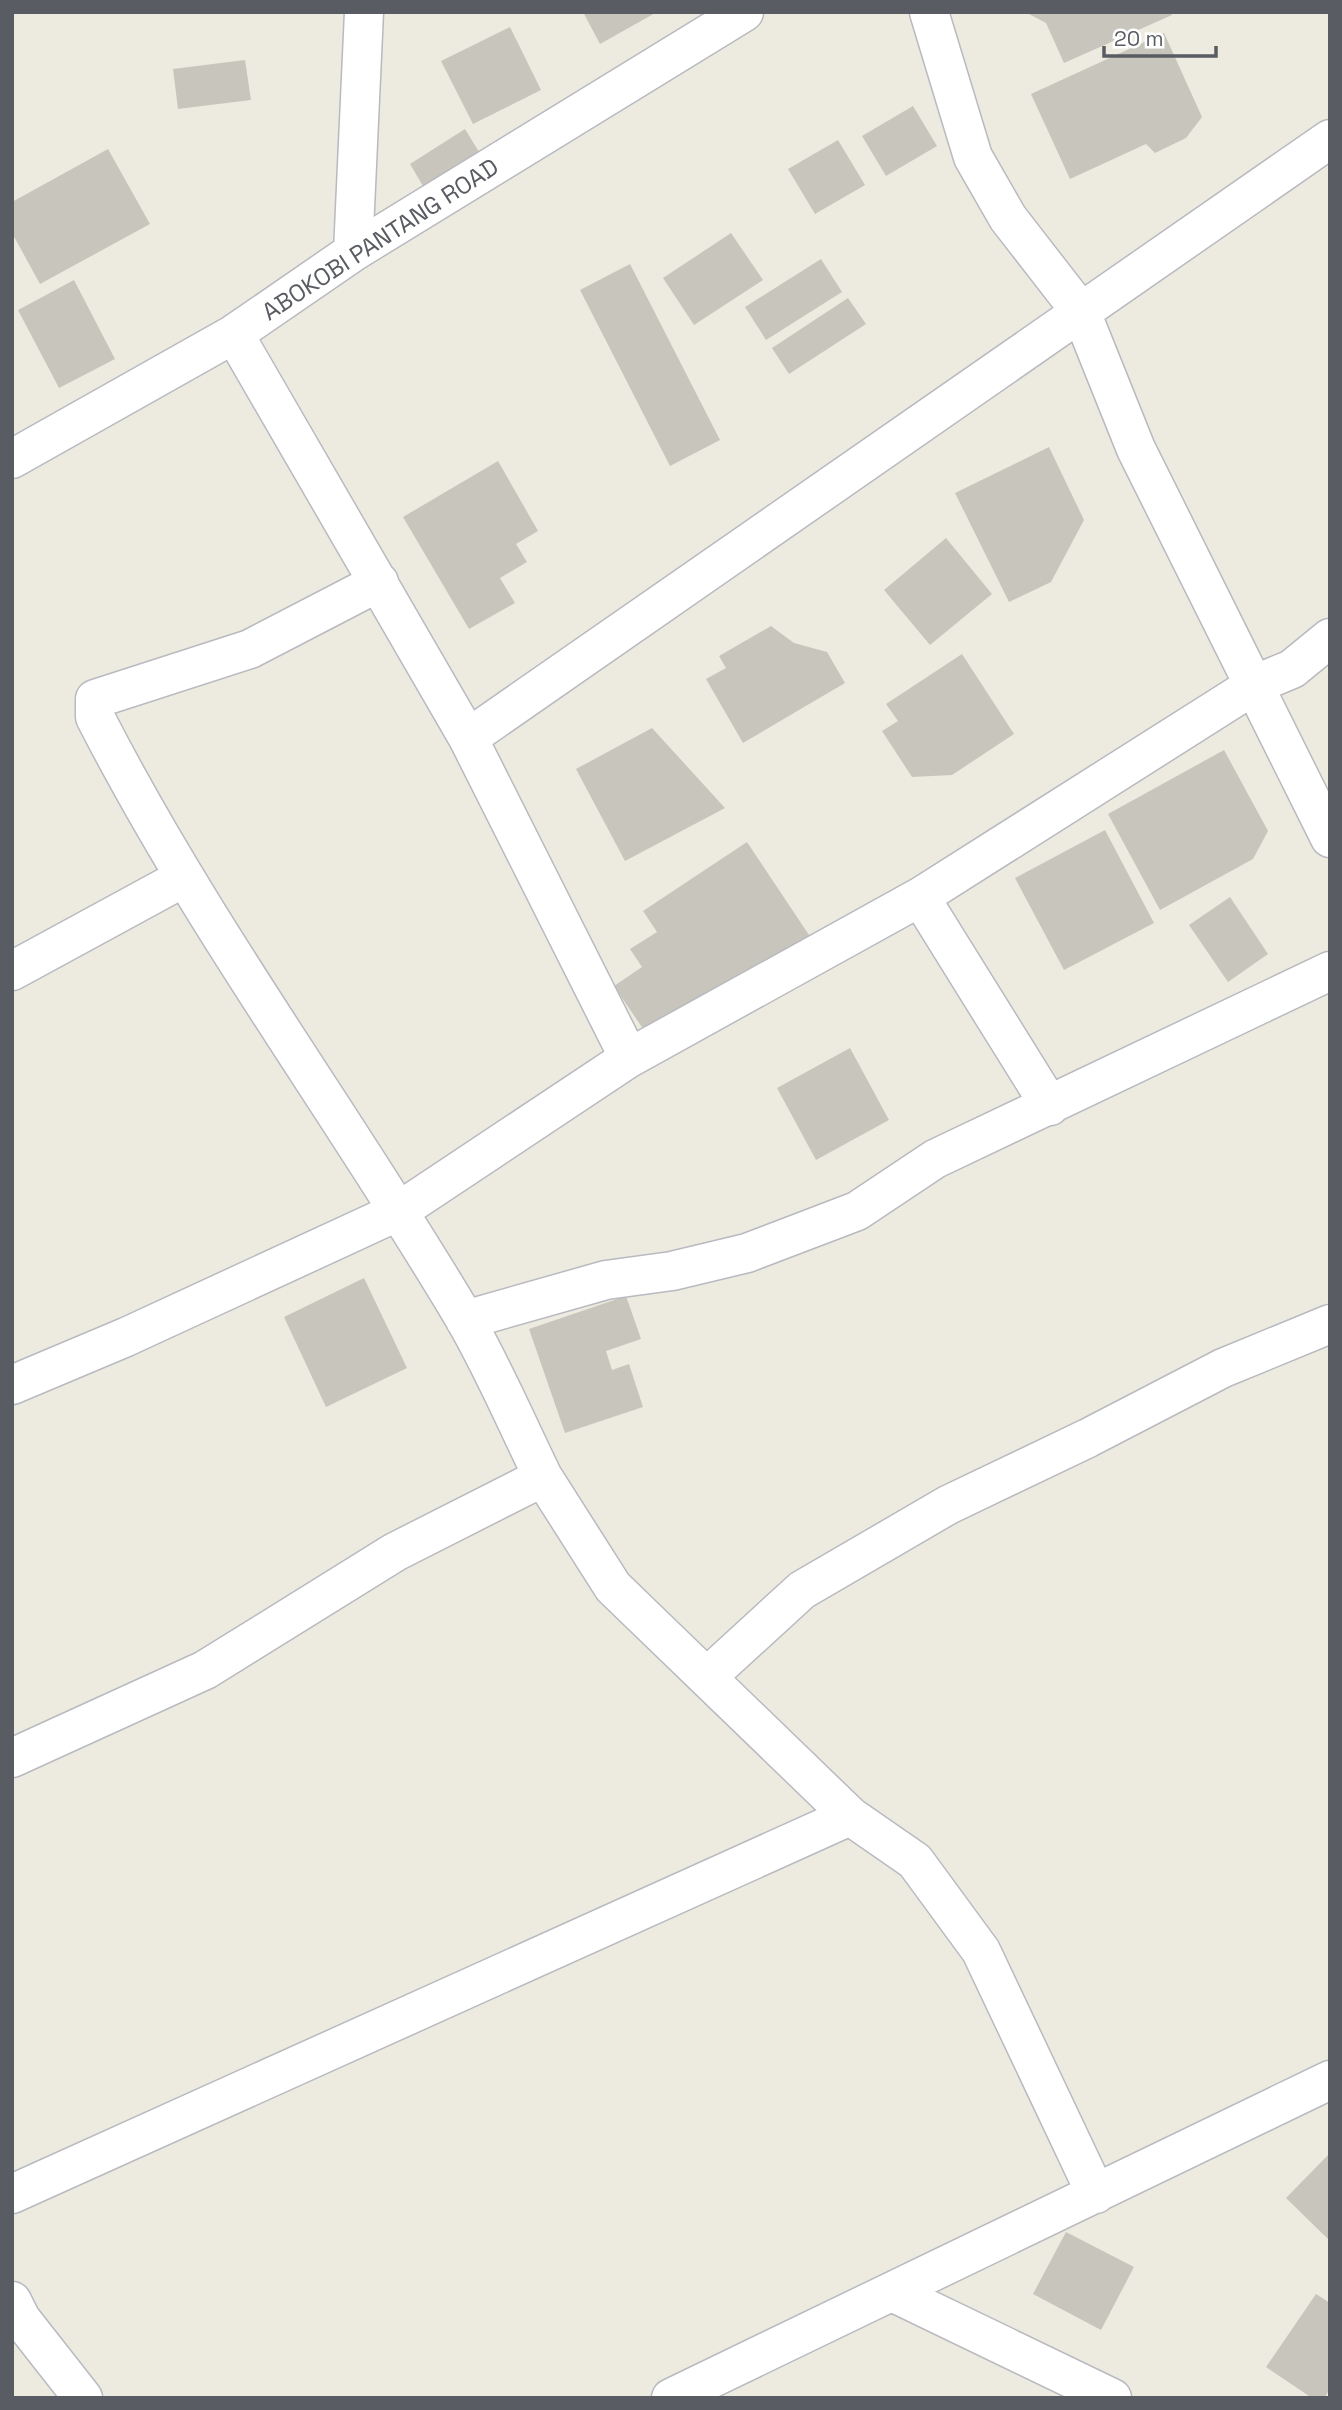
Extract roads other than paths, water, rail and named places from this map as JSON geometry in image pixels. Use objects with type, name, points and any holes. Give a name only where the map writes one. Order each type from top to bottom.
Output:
[{"type":"street","points":[[353,252],[364,12]]},
{"type":"street","name":"ABOKOBI PANTANG ROAD","points":[[12,459],[234,334],[353,252],[744,12]]},
{"type":"street","points":[[929,12],[973,157],[1008,218],[1081,312],[1136,449],[1256,684],[1330,838]]},
{"type":"street","points":[[468,738],[1330,139]]},
{"type":"street","points":[[234,334],[468,738],[629,1058]]},
{"type":"street","points":[[379,582],[250,649],[95,699],[95,717],[183,878],[399,1211],[465,1320],[543,1477],[613,1587],[850,1816],[915,1861],[981,1951],[1096,2194]]},
{"type":"street","points":[[12,1385],[126,1337],[399,1211],[629,1058],[920,897],[1256,684],[1292,669],[1330,638]]},
{"type":"street","points":[[12,971],[183,878]]},
{"type":"street","points":[[920,897],[1050,1106]]},
{"type":"street","points":[[465,1320],[606,1280],[672,1272],[747,1252],[857,1211],[935,1159],[1330,971]]},
{"type":"street","points":[[707,1677],[802,1590],[948,1505],[1088,1438],[1223,1367],[1330,1324]]},
{"type":"street","points":[[12,1758],[205,1670],[395,1552],[543,1477]]},
{"type":"street","points":[[12,2194],[850,1816]]},
{"type":"street","points":[[690,2393],[1330,2080]]},
{"type":"street","points":[[892,2292],[1112,2398]]},
{"type":"street","points":[[12,2301],[22,2319],[83,2398]]}]
